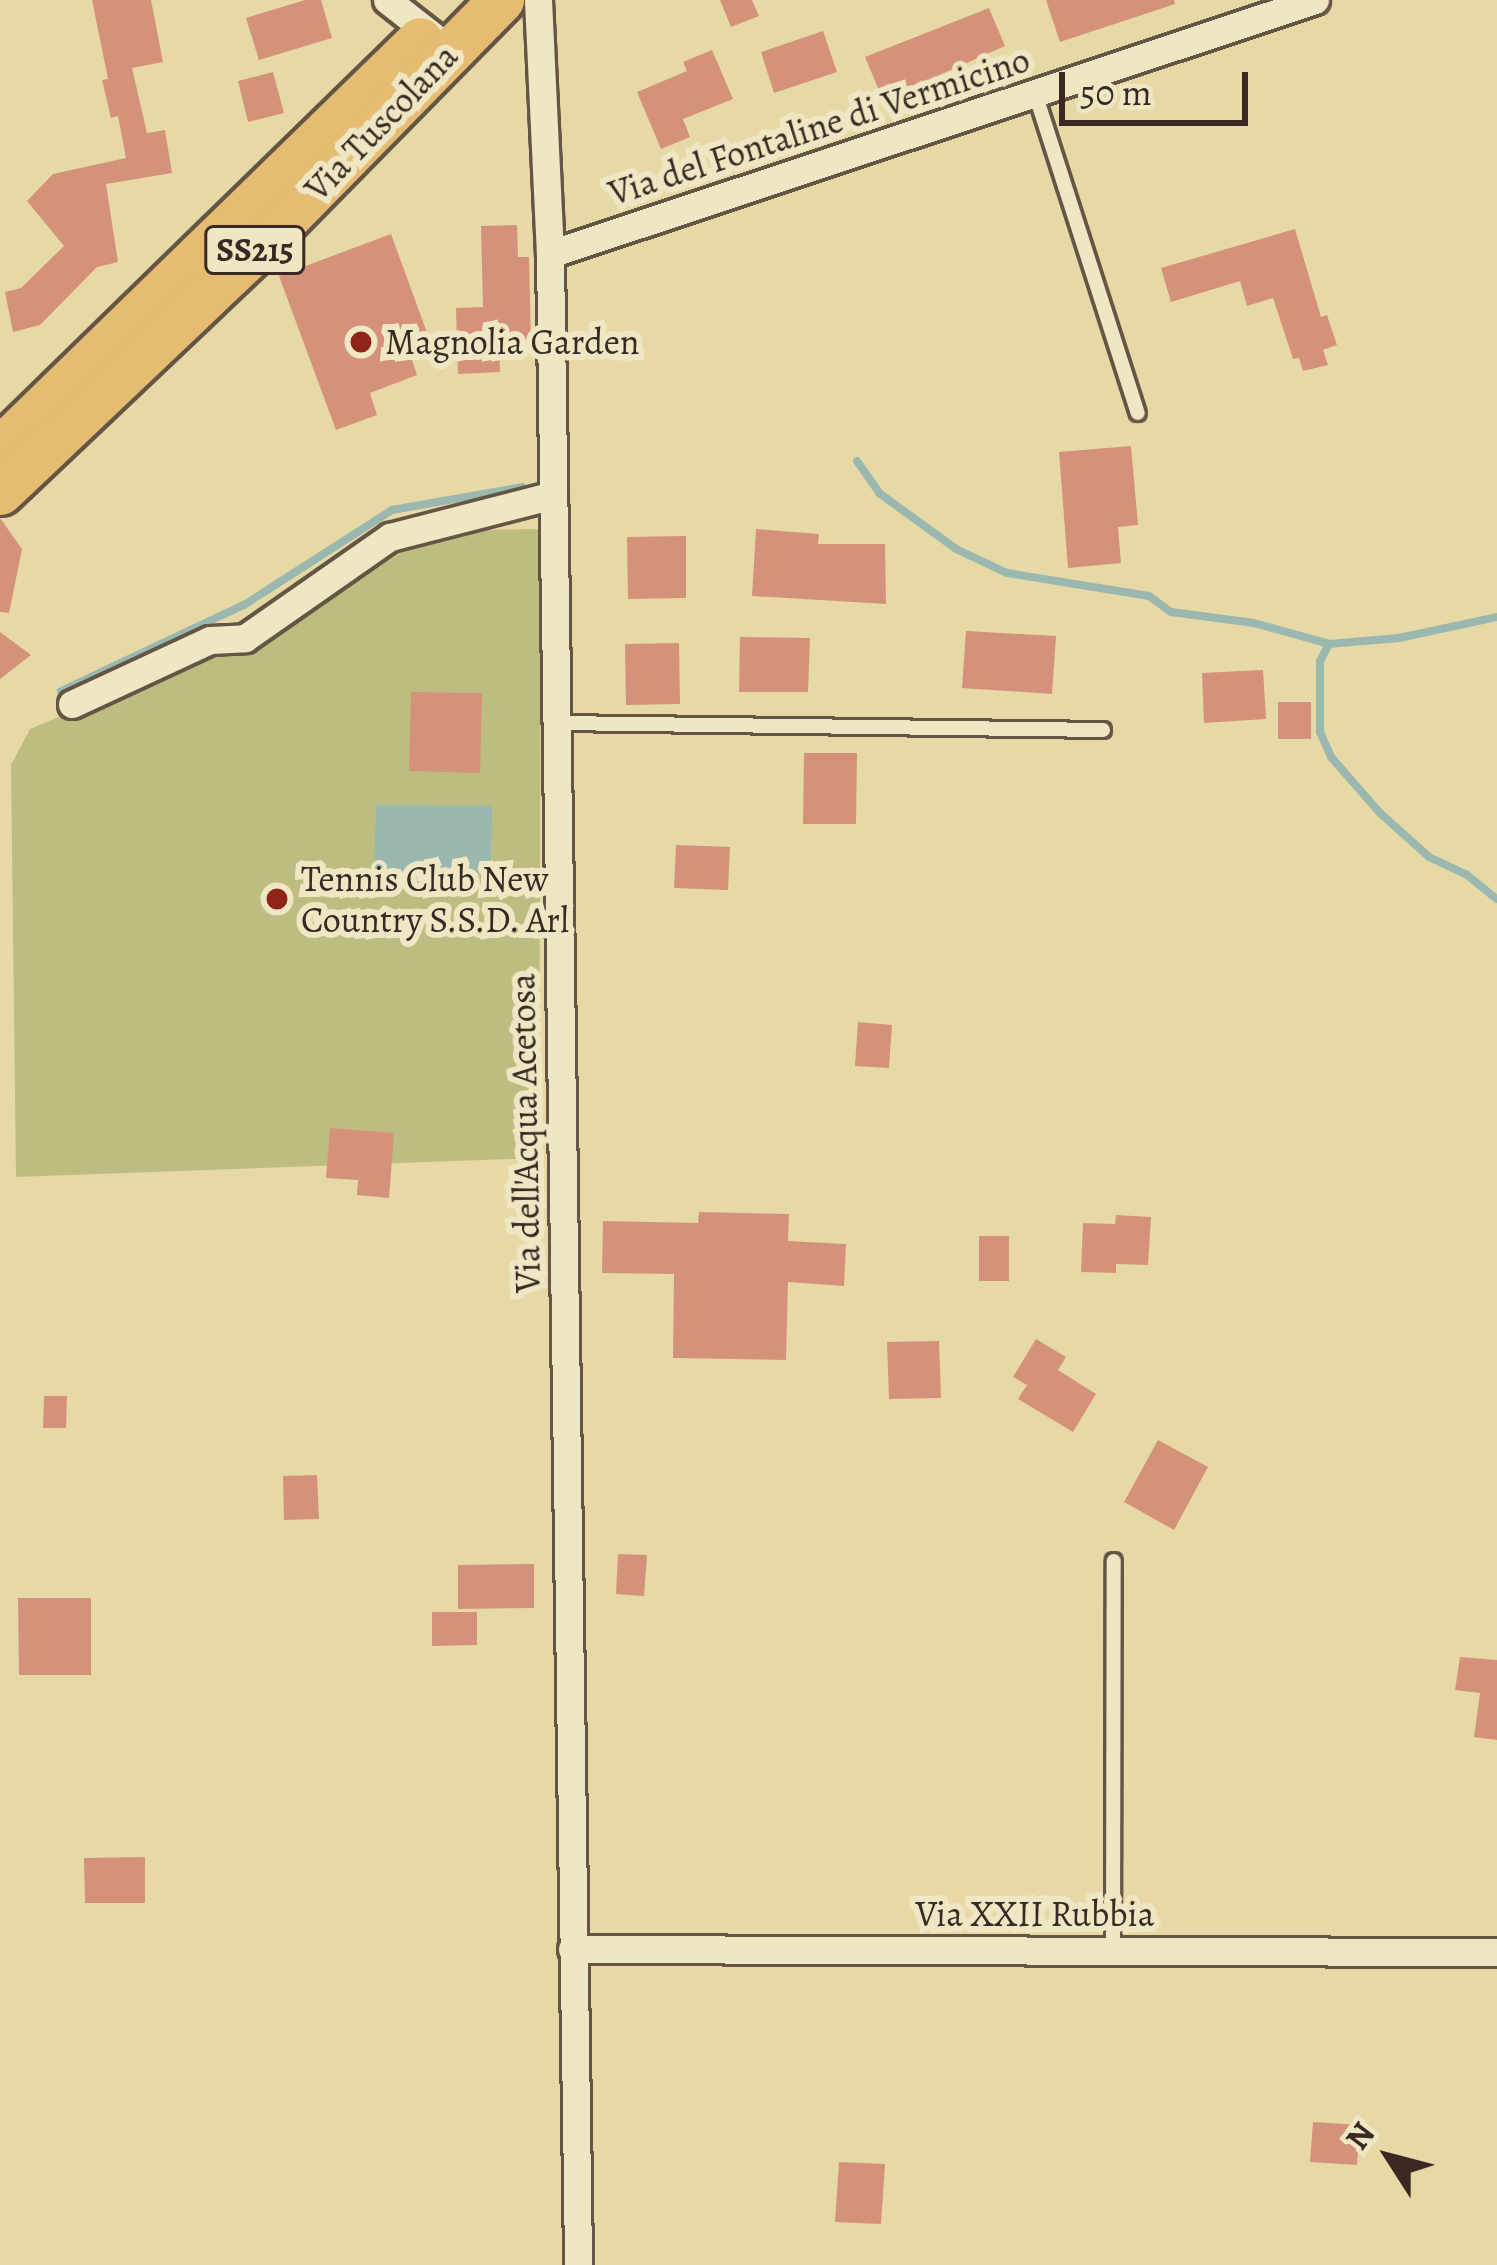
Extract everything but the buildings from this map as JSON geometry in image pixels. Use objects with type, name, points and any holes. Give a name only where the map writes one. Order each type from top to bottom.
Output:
[{"type":"main road","name":"Via Tuscolana","points":[[0,492],[260,245],[439,42],[460,0]]},
{"type":"main road","name":"Via Tuscolana","points":[[0,448],[439,42],[501,0]]},
{"type":"street","points":[[387,0],[439,42]]},
{"type":"street","name":"Via dell'Acqua Acetosa","points":[[538,0],[550,254],[578,2265]]},
{"type":"street","name":"Via del Fontaline di Vermicino","points":[[550,254],[1315,0]]},
{"type":"street","points":[[72,704],[210,640],[245,638],[390,537],[553,495]]},
{"type":"street","name":"Via XXII Rubbia","points":[[572,1949],[1497,1952]]},
{"type":"lane","points":[[1035,93],[1138,413]]},
{"type":"lane","points":[[556,723],[1103,730]]},
{"type":"lane","points":[[1113,1950],[1114,1561]]},
{"type":"green space","name":"Tennis Club New Country S.S.D. Arl","points":[[541,529],[539,1158],[16,1177],[11,765],[30,729],[204,656],[260,647],[403,551],[472,530]]},
{"type":"water","points":[[376,805],[492,806],[491,873],[374,871]]},
{"type":"waterway","points":[[857,461],[879,493],[956,549],[1007,573],[1149,596],[1171,612],[1254,623],[1329,644],[1399,638],[1497,617]]},
{"type":"waterway","points":[[61,691],[244,605],[392,510],[522,487]]},
{"type":"waterway","points":[[1329,644],[1320,661],[1320,732],[1331,757],[1380,813],[1429,857],[1467,875],[1497,899]]},
{"type":"place","name":"Magnolia Garden","points":[[361,342]]},
{"type":"place","name":"Tennis Club New Country S.S.D. Arl","points":[[277,899]]}]
